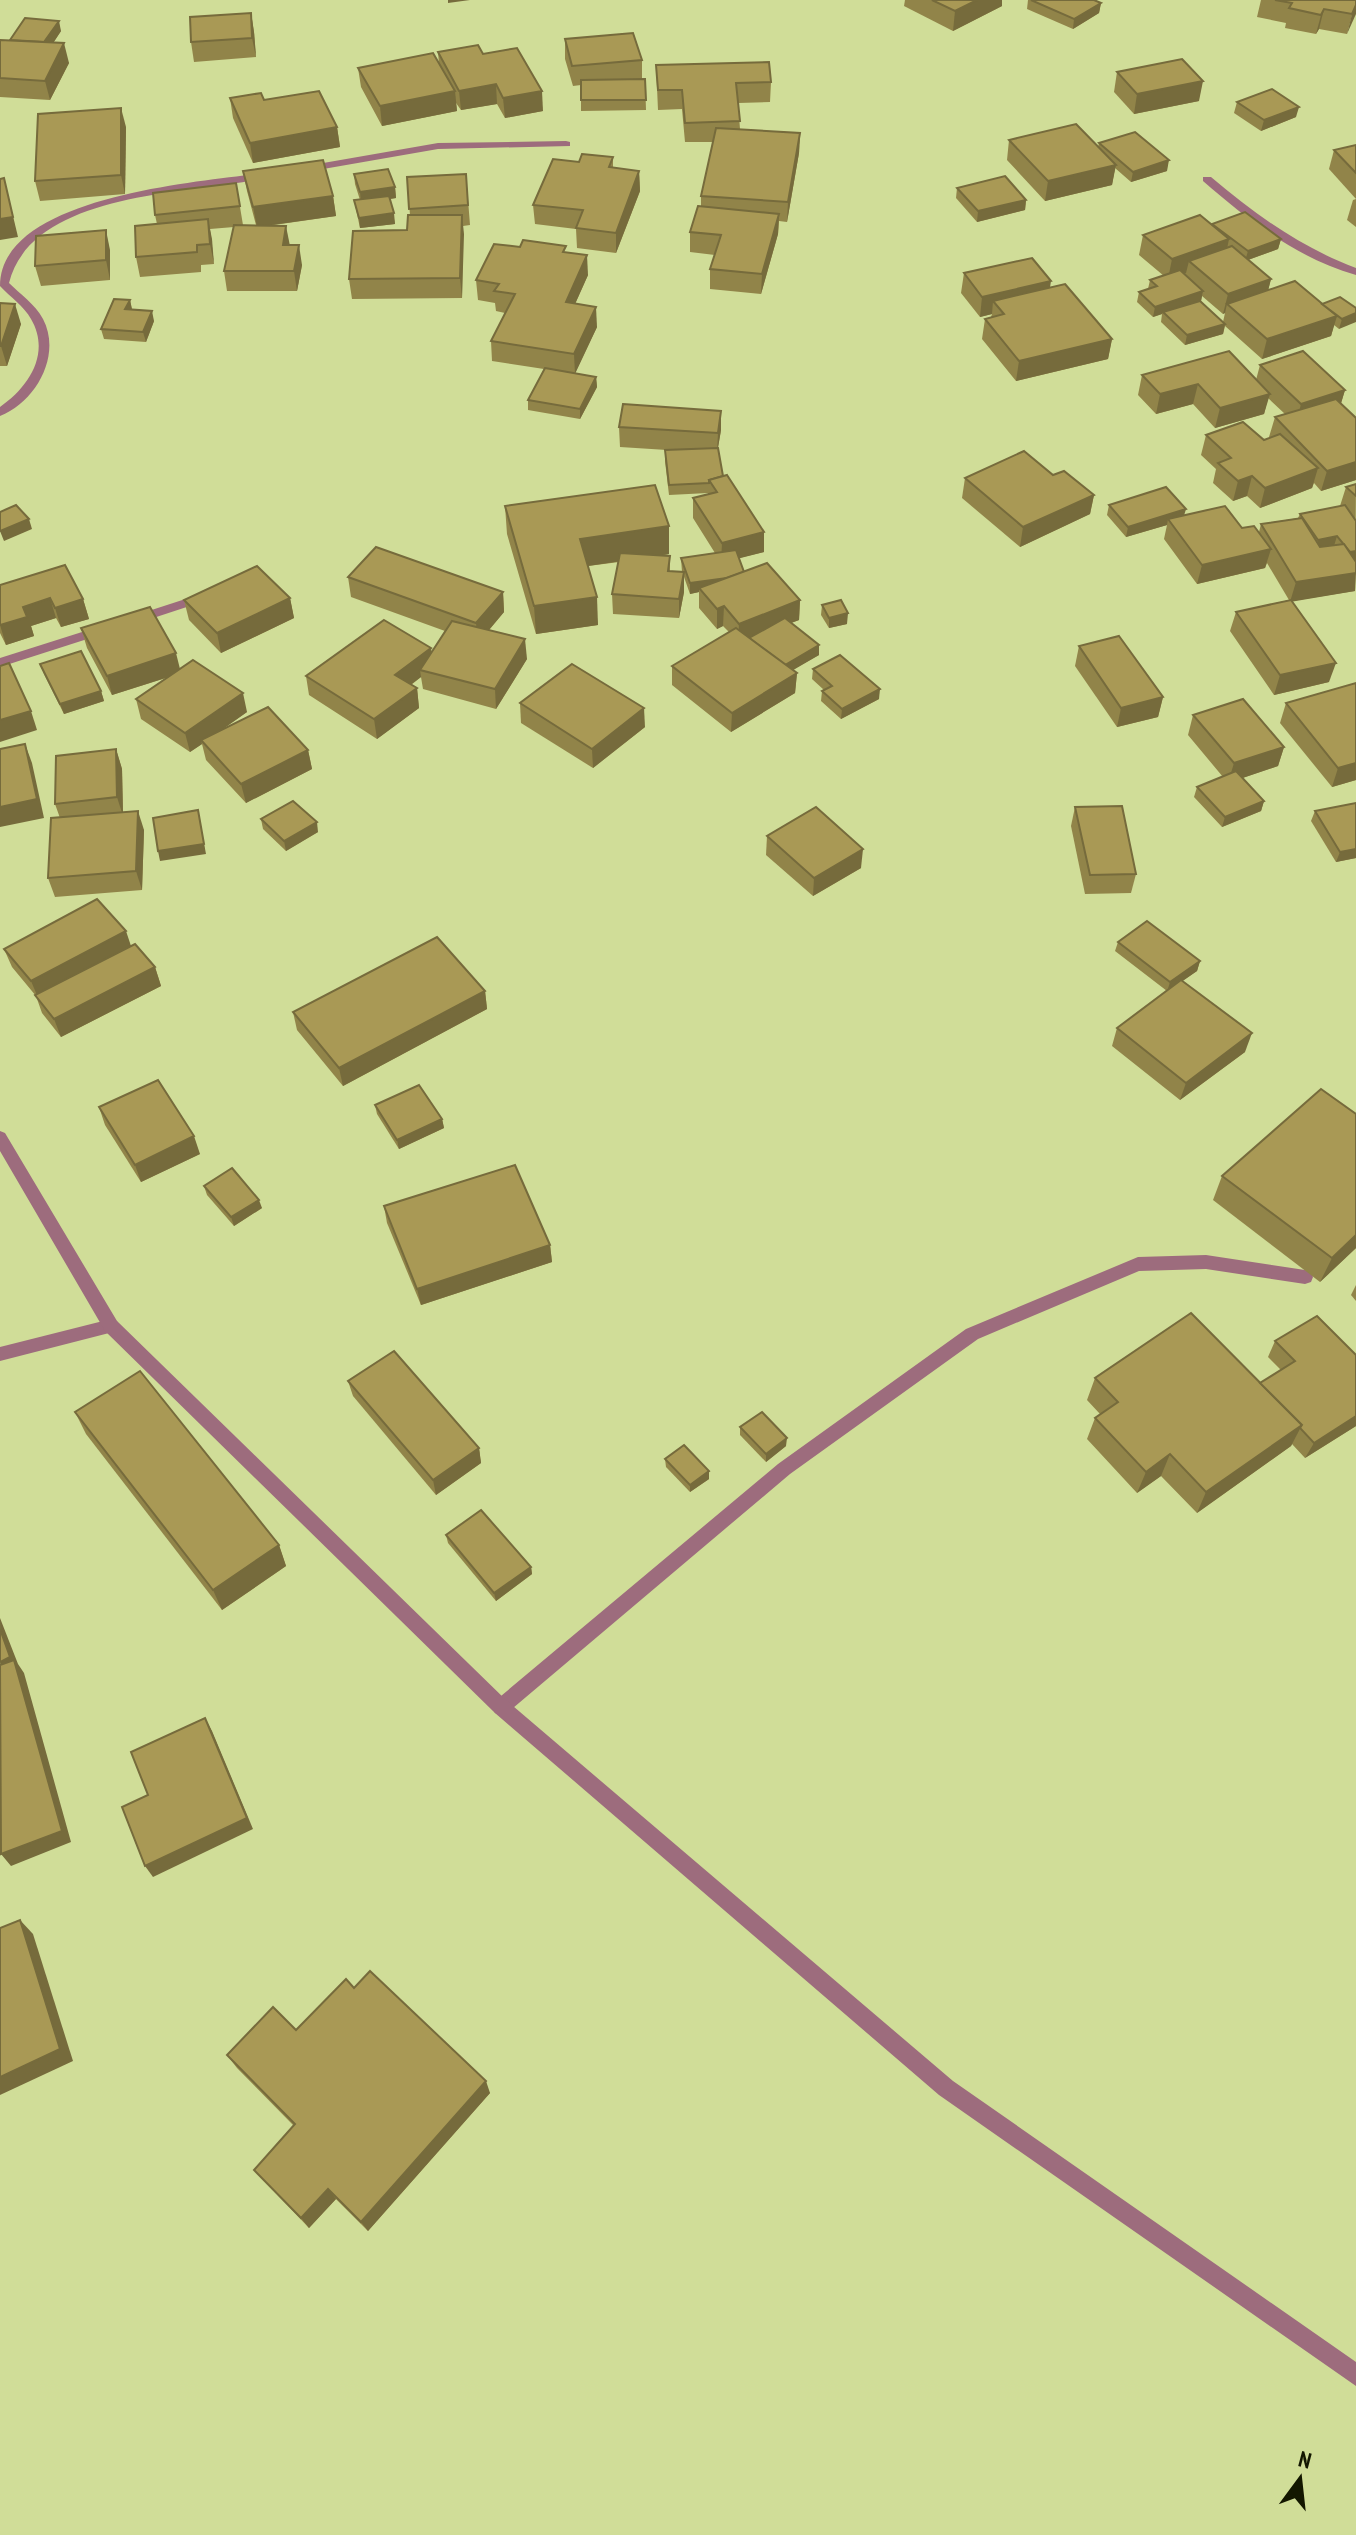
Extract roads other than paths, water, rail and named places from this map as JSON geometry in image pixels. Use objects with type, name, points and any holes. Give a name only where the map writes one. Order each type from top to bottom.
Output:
[{"type":"street","points":[[294,171],[438,146],[566,144]]},
{"type":"street","points":[[0,412],[16,403],[43,367],[45,342],[37,317],[3,283],[10,260],[39,231],[70,214],[120,200],[278,173]]},
{"type":"street","points":[[1207,179],[1261,227],[1315,258],[1356,272]]},
{"type":"street","points":[[0,663],[219,593]]},
{"type":"street","points":[[0,1137],[111,1326],[501,1707],[946,2088],[1356,2375]]},
{"type":"street","points":[[501,1707],[784,1469],[972,1334],[1138,1264],[1206,1262],[1305,1277]]},
{"type":"street","points":[[0,1354],[111,1326]]}]
